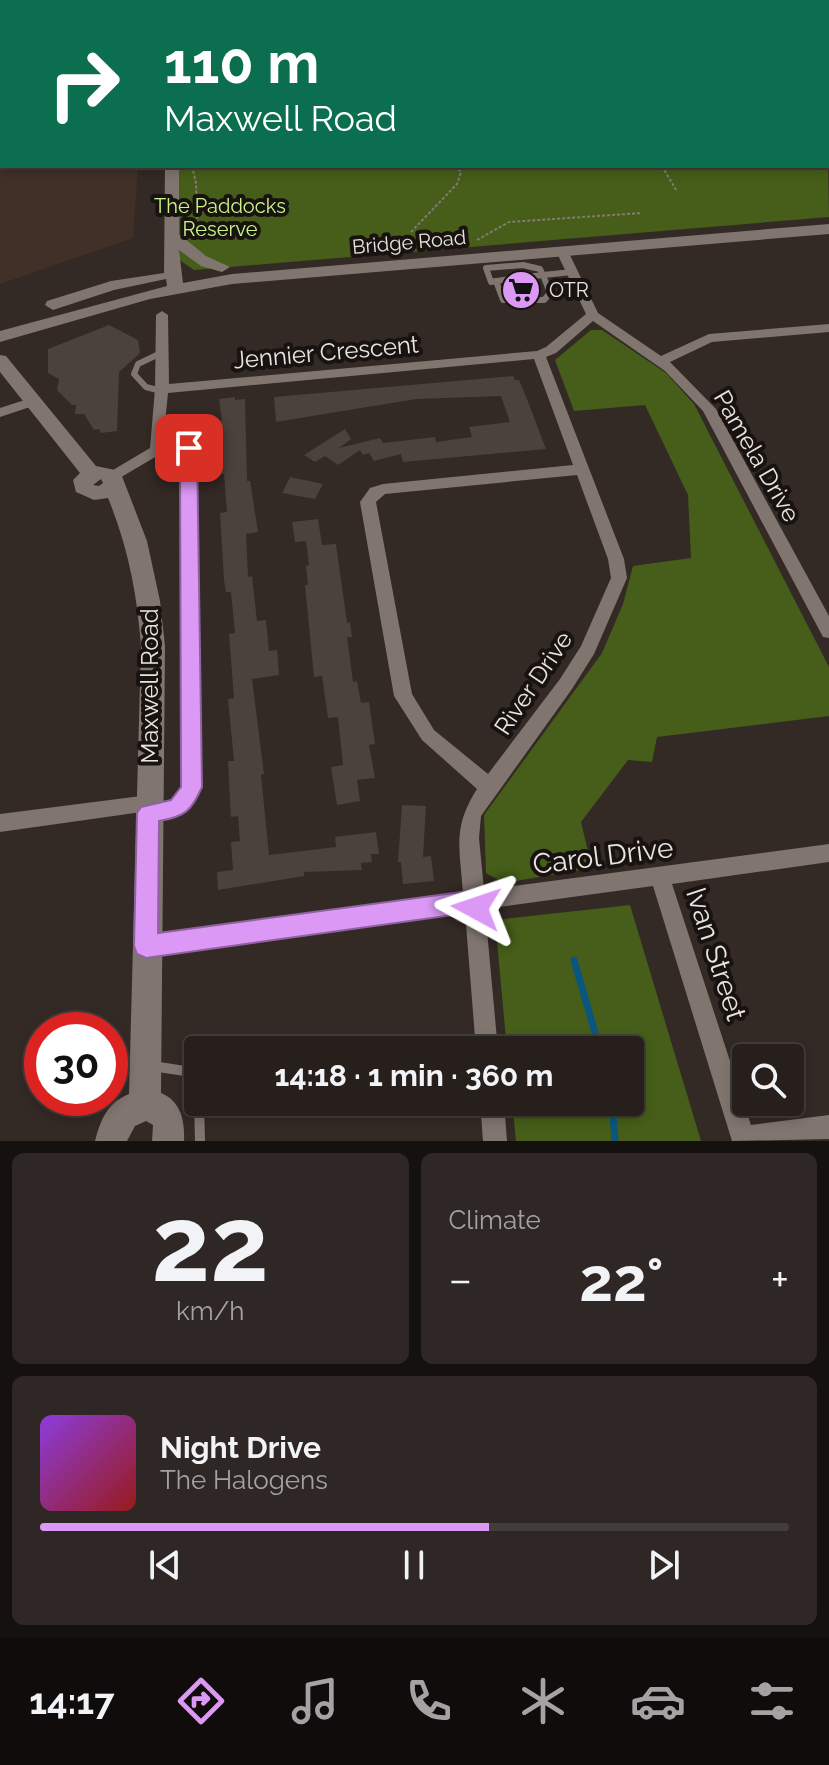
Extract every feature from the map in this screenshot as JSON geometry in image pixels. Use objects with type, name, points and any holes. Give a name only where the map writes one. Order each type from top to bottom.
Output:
[{"type":"main road","points":[[172,168],[174,281]]},
{"type":"main road","name":"Bridge Road","points":[[0,322],[111,286],[465,259],[530,259],[559,246],[829,216]]},
{"type":"main road","name":"Bridge Road","points":[[0,337],[222,267],[829,229]]},
{"type":"main road","points":[[172,240],[208,265],[222,267]]},
{"type":"main road","points":[[111,286],[155,261],[172,240]]},
{"type":"main road","name":"Maxwell Road","points":[[0,360],[31,402],[104,482],[118,531],[140,560],[149,601],[153,646],[145,1104]]},
{"type":"main road","points":[[111,1141],[116,1123],[124,1113],[145,1104],[157,1106],[165,1114],[170,1126],[168,1141]]},
{"type":"street","name":"Pamela Drive","points":[[559,246],[593,315],[661,361],[694,390],[709,409],[828,627]]},
{"type":"street","points":[[104,482],[151,455],[159,440],[162,315]]},
{"type":"street","name":"Jennier Crescent","points":[[162,390],[539,355],[551,350],[593,315]]},
{"type":"street","points":[[661,361],[709,338],[829,328]]},
{"type":"street","name":"River Drive","points":[[486,1036],[469,826],[472,814],[577,667],[619,578],[616,559],[539,355]]},
{"type":"street","points":[[0,413],[31,402]]},
{"type":"street","points":[[489,787],[428,735],[403,696],[368,502],[375,492],[383,489],[583,469]]},
{"type":"street","points":[[0,823],[148,808]]},
{"type":"street","name":"Carol Drive","points":[[146,946],[829,853]]},
{"type":"street","name":"Ivan Street","points":[[660,877],[744,1140]]},
{"type":"street","points":[[493,1116],[495,1141]]},
{"type":"street","points":[[744,1140],[829,1127]]},
{"type":"lane","points":[[465,259],[486,268],[530,259],[540,269],[550,293],[544,300],[503,300],[496,281]]},
{"type":"lane","points":[[486,268],[491,282],[543,278],[572,272]]},
{"type":"lane","points":[[161,353],[142,361],[134,374],[146,387],[162,390]]},
{"type":"lane","name":"Maxwell Road","points":[[148,808],[176,809],[184,803],[191,787],[189,448],[179,441],[159,440]]},
{"type":"lane","points":[[146,1066],[167,1065],[184,1070]]},
{"type":"lane","points":[[199,1116],[200,1141]]},
{"type":"path","points":[[192,168],[199,246]]},
{"type":"path","points":[[411,232],[457,184],[461,172],[458,168]]},
{"type":"path","points":[[663,168],[676,190]]},
{"type":"path","points":[[477,240],[509,222],[642,213]]},
{"type":"shaded area","points":[[0,168],[138,168],[133,238],[0,284]]},
{"type":"green space","name":"The Paddocks Reserve","points":[[169,168],[828,168],[829,217],[194,270],[174,256]]},
{"type":"green space","points":[[591,330],[602,330],[666,373],[694,404],[829,667],[829,716],[657,737],[652,762],[628,760],[581,822],[592,868],[504,883],[486,873],[484,815],[602,653],[623,604],[633,566],[691,558],[688,495],[645,405],[574,411],[555,360]]},
{"type":"green space","points":[[630,905],[701,1141],[516,1141],[513,1116],[644,1116],[644,1036],[506,1036],[495,920]]},
{"type":"building","name":"OTR","points":[[536,282],[541,294],[507,294],[504,286]]},
{"type":"building","points":[[109,325],[138,340],[140,353],[119,372],[117,431],[101,433],[99,429],[94,430],[84,414],[75,414],[76,405],[72,405],[57,390],[59,379],[48,373],[48,349]]},
{"type":"building","points":[[513,376],[519,380],[546,449],[403,462],[401,454],[374,461],[369,453],[363,455],[360,450],[338,465],[325,456],[315,462],[304,455],[345,429],[351,439],[339,448],[380,438],[383,443],[435,437],[436,442],[472,437],[469,427],[510,422],[501,396],[416,399],[276,422],[274,397]]},
{"type":"building","points":[[235,397],[235,400],[245,399],[247,481],[250,481],[258,532],[246,534],[248,577],[252,576],[257,621],[266,620],[269,651],[277,650],[279,675],[252,679],[264,774],[261,775],[269,855],[336,847],[335,837],[376,832],[379,854],[371,854],[372,862],[361,863],[362,870],[304,872],[304,876],[218,890],[217,872],[233,870],[231,842],[240,841],[238,816],[231,817],[230,799],[228,761],[234,761],[228,699],[234,698],[229,634],[235,633],[231,592],[226,592],[224,580],[220,513],[227,512],[224,474],[220,474],[217,421],[222,421],[219,399]]},
{"type":"building","points":[[290,477],[323,484],[315,499],[282,493]]},
{"type":"building","points":[[318,519],[322,545],[336,544],[347,623],[350,622],[352,637],[347,637],[353,682],[357,681],[361,703],[369,702],[375,744],[369,745],[375,778],[357,780],[360,801],[337,805],[331,767],[343,765],[338,717],[328,718],[322,676],[314,677],[305,585],[308,585],[306,566],[309,565],[306,541],[295,542],[292,522]]},
{"type":"building","points":[[402,805],[426,806],[423,857],[431,856],[434,881],[403,884],[401,862],[398,862]]},
{"type":"waterway","points":[[574,960],[596,1036]]},
{"type":"waterway","points":[[613,1116],[615,1141]]},
{"type":"place","name":"OTR","points":[[521,290]]},
{"type":"route","points":[[189,448],[191,787],[184,803],[176,809],[148,813],[146,946],[476,901],[476,908]]}]
